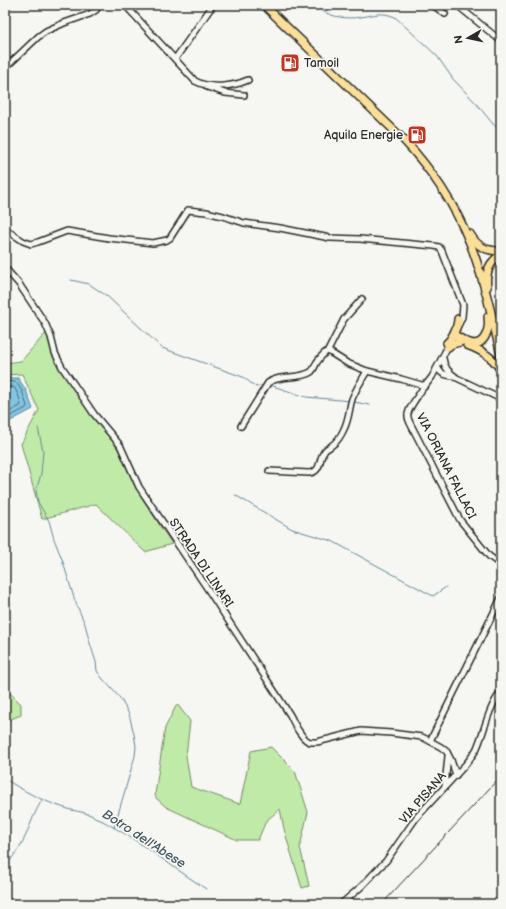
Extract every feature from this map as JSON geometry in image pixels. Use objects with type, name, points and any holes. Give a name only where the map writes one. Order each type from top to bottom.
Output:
[{"type":"main road","points":[[264,5],[409,146],[456,208],[475,242],[485,249],[501,251]]},
{"type":"main road","points":[[449,200],[474,254],[501,355]]},
{"type":"main road","points":[[453,336],[456,340],[471,343],[479,342],[487,334],[489,327],[488,316],[474,254]]},
{"type":"main road","points":[[501,255],[490,265],[487,272],[486,281],[501,341]]},
{"type":"main road","points":[[458,322],[461,340]]},
{"type":"main road","points":[[447,345],[453,336],[453,332],[458,322]]},
{"type":"main road","points":[[447,345],[461,340]]},
{"type":"main road","points":[[461,340],[490,356],[498,364],[501,371]]},
{"type":"street","points":[[5,68],[46,31],[64,22],[90,14],[96,10],[99,5]]},
{"type":"street","points":[[125,5],[195,81],[225,93],[244,95]]},
{"type":"street","points":[[175,59],[213,5]]},
{"type":"street","points":[[457,5],[501,41]]},
{"type":"street","points":[[437,6],[445,14]]},
{"type":"street","points":[[200,84],[220,86],[238,84],[248,80]]},
{"type":"street","points":[[5,229],[23,241],[31,244],[67,231],[153,243],[170,238],[188,210],[206,212],[244,223],[280,228],[330,238],[360,239],[439,247],[442,251],[460,302],[461,311],[458,322],[444,351],[438,368]]},
{"type":"street","name":"STRADA DI LINARI","points":[[5,268],[19,284],[45,323],[51,337],[55,353],[62,367],[94,414],[120,445],[139,487],[209,591],[290,715],[301,735],[306,740],[311,742],[361,731],[411,735],[422,737],[441,747],[456,764],[466,764]]},
{"type":"street","points":[[241,426],[268,383],[312,371],[324,353],[328,351],[344,319],[362,299]]},
{"type":"street","points":[[432,375],[438,368],[443,358],[447,345]]},
{"type":"street","points":[[432,375],[447,345]]},
{"type":"street","points":[[328,351],[347,362],[368,371],[401,379],[424,388]]},
{"type":"street","points":[[443,358],[445,372]]},
{"type":"street","points":[[438,368],[501,399]]},
{"type":"street","points":[[269,471],[313,473],[318,469],[324,452],[338,440],[344,429],[348,420],[352,401],[361,381],[368,371]]},
{"type":"street","points":[[432,375],[445,372]]},
{"type":"street","name":"VIA ORIANA FALLACI","points":[[432,375],[410,409],[408,418],[460,520],[489,556],[501,565]]},
{"type":"street","points":[[430,741],[501,598]]},
{"type":"street","name":"VIA PISANA","points":[[341,904],[362,886],[386,861],[416,818],[466,764],[476,748],[491,710],[501,692]]},
{"type":"street","points":[[445,787],[450,758]]},
{"type":"street","points":[[447,770],[450,774],[456,775],[450,758]]},
{"type":"green space","points":[[46,333],[54,356],[84,402],[118,449],[144,501],[172,544],[145,552],[96,504],[42,519],[21,444],[39,410],[22,374],[5,375],[5,363],[21,361]]},
{"type":"green space","points":[[5,688],[21,704],[21,715],[8,720],[5,718]]},
{"type":"green space","points":[[177,704],[190,721],[186,756],[191,787],[240,804],[251,751],[271,747],[295,771],[308,812],[300,847],[309,886],[302,888],[284,829],[280,809],[266,821],[258,840],[237,840],[166,807],[156,798],[155,794],[165,728]]},
{"type":"water","points":[[5,378],[18,378],[26,390],[33,409],[5,424]]},
{"type":"waterway","points":[[313,5],[324,12],[348,18],[378,14],[395,17],[437,56],[453,79],[501,131]]},
{"type":"waterway","points":[[71,280],[89,284],[107,296],[162,348],[243,377],[256,387],[264,385]]},
{"type":"waterway","points":[[270,385],[306,397],[349,401]]},
{"type":"waterway","points":[[354,402],[370,405]]},
{"type":"waterway","points":[[38,428],[43,451],[41,474],[36,491],[38,502],[49,521],[75,601],[85,624],[96,662],[97,671],[120,698],[129,714],[134,734],[136,746],[135,756],[114,828]]},
{"type":"waterway","points":[[235,495],[292,529],[332,541],[433,596],[446,587]]},
{"type":"waterway","name":"Botro dell'Abese","points":[[5,779],[46,801],[91,815],[121,831],[206,889]]},
{"type":"waterway","points":[[5,867],[22,843],[42,800]]},
{"type":"railway","points":[[382,904],[501,776]]},
{"type":"place","name":"Tamoil","points":[[290,63]]},
{"type":"place","name":"Aquila Energie","points":[[417,135]]}]
